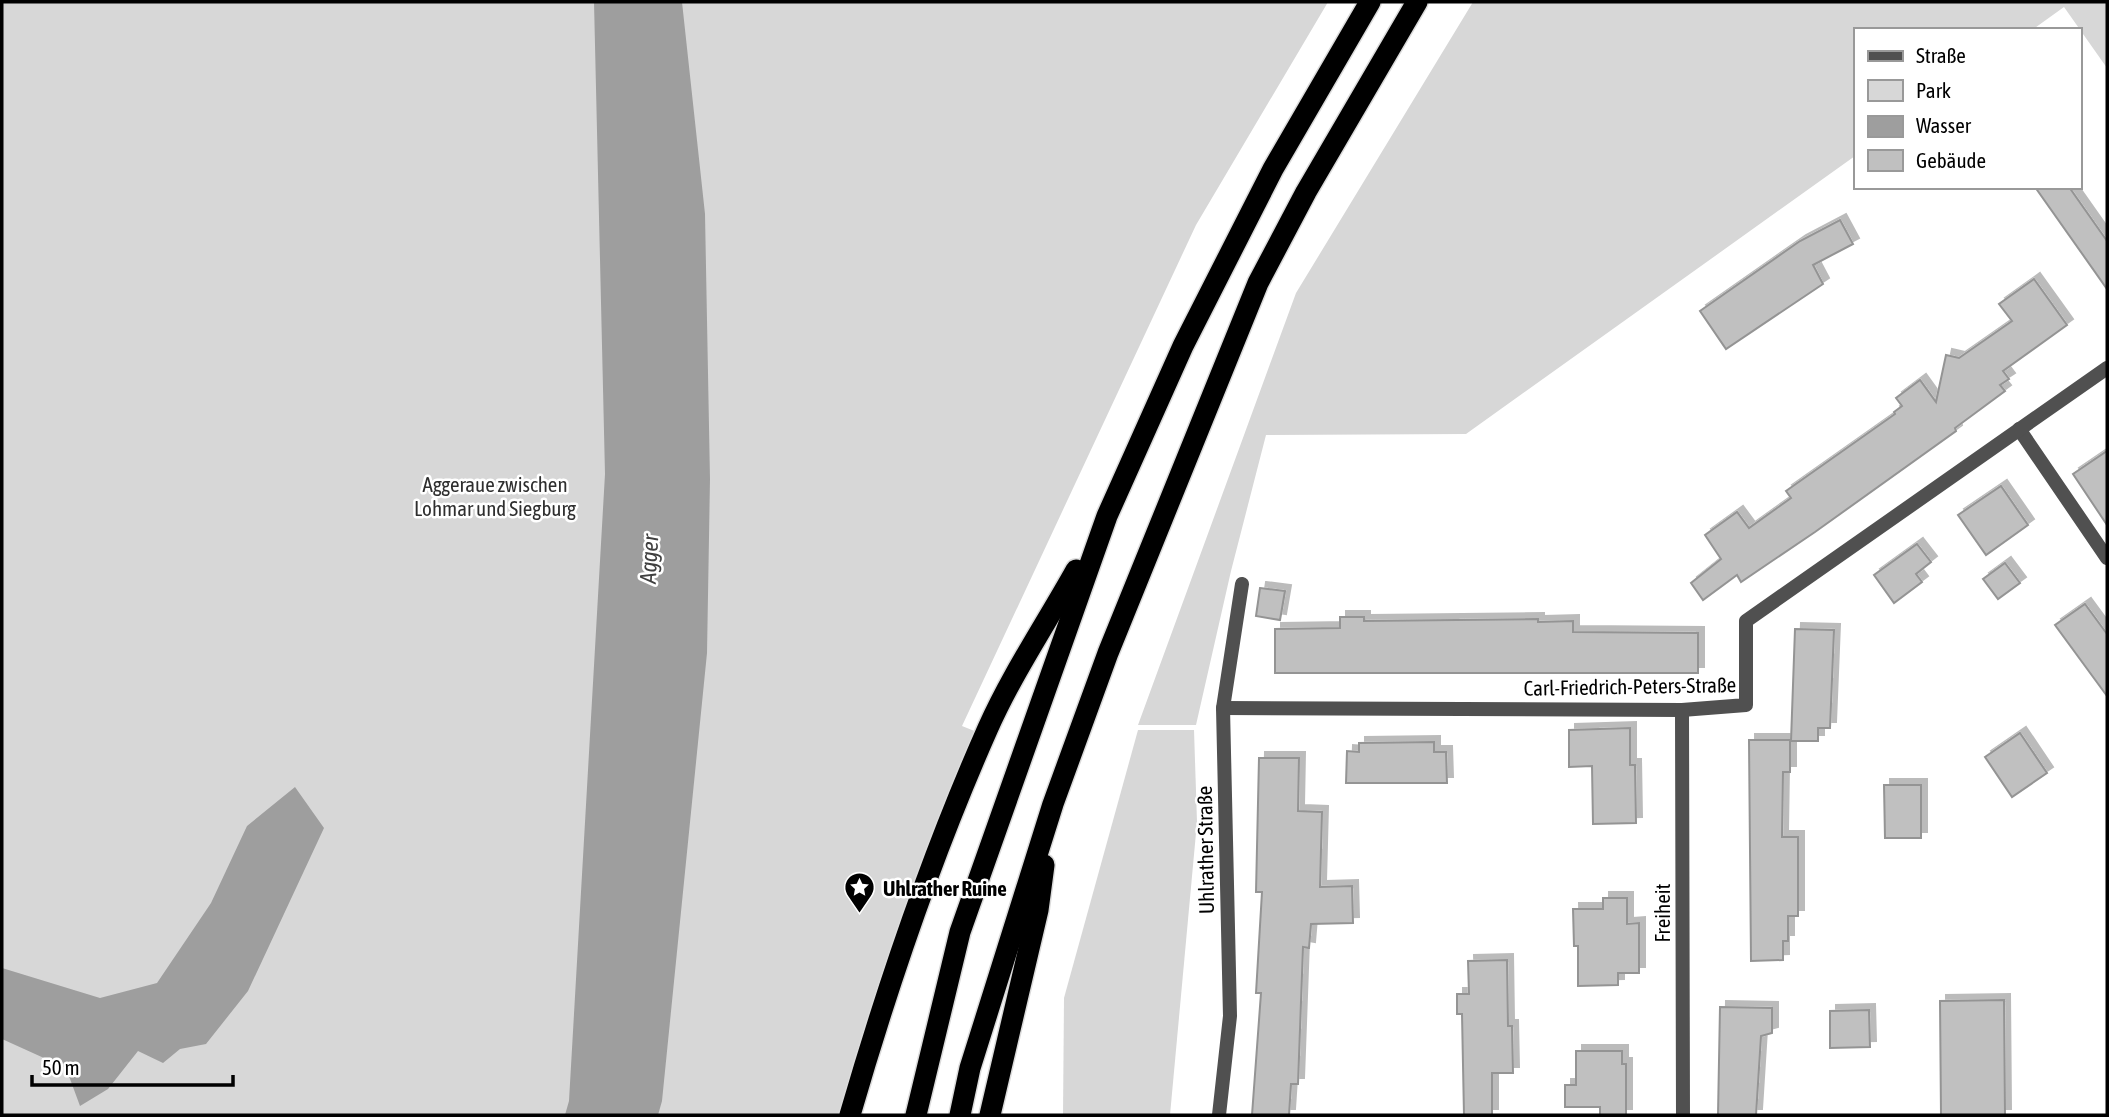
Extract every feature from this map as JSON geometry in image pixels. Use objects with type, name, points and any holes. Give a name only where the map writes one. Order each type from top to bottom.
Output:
[{"type":"highway","points":[[916,1115],[960,932],[1107,516],[1183,346],[1273,169],[1370,2]]},
{"type":"highway","points":[[960,1115],[970,1068],[1053,804],[1108,653],[1258,283],[1306,192],[1417,2]]},
{"type":"highway","points":[[850,1115],[891,978],[937,850],[989,726],[1107,516]]},
{"type":"highway","points":[[990,1115],[1038,910],[1053,804]]},
{"type":"street","name":"Carl-Friedrich-Peters-Straße","points":[[1223,708],[1682,710],[1746,705],[1746,621],[2107,368]]},
{"type":"street","points":[[2018,429],[2107,558]]},
{"type":"street","name":"Uhlrather Straße","points":[[1219,1115],[1230,1016],[1223,708],[1242,584]]},
{"type":"street","name":"Freiheit","points":[[1682,710],[1683,1115]]},
{"type":"green space","name":"Aggeraue zwischen Lohmar und Siegburg","points":[[2,2],[1328,2],[1196,225],[962,726],[977,732],[909,903],[838,1115],[2,1115]]},
{"type":"green space","points":[[1473,2],[2107,2],[2107,68],[2064,7],[2035,28],[1854,28],[1854,157],[1466,434],[1266,435],[1231,571],[1196,725],[1138,725],[1296,293]]},
{"type":"green space","points":[[1138,730],[1194,730],[1197,822],[1170,1115],[1063,1115],[1064,998]]},
{"type":"water","name":"Agger","points":[[594,2],[682,2],[705,214],[710,479],[707,653],[662,1101],[658,1115],[565,1115],[569,1101],[605,474]]},
{"type":"water","points":[[295,787],[324,828],[248,991],[206,1044],[180,1049],[163,1063],[138,1051],[108,1089],[80,1106],[66,1068],[2,1039],[2,968],[100,998],[157,983],[211,903],[247,826]]},
{"type":"building","points":[[2036,189],[2070,189],[2107,241],[2107,289]]},
{"type":"building","points":[[1840,220],[1853,244],[1813,265],[1823,284],[1726,349],[1700,311],[1800,241]]},
{"type":"building","points":[[2034,279],[2067,325],[2003,371],[2009,379],[2000,385],[2005,391],[1955,428],[1956,431],[1815,532],[1741,582],[1737,575],[1703,600],[1691,583],[1721,559],[1705,535],[1737,512],[1749,528],[1791,498],[1786,491],[1895,414],[1902,406],[1896,398],[1920,380],[1936,402],[1946,355],[1959,358],[2012,321],[1999,304]]},
{"type":"building","points":[[2107,451],[2107,525],[2073,474]]},
{"type":"building","points":[[2001,486],[2028,525],[1986,555],[1958,515]]},
{"type":"building","points":[[1917,544],[1931,562],[1916,574],[1922,582],[1894,603],[1874,575]]},
{"type":"building","points":[[2005,563],[2020,583],[1998,599],[1983,579]]},
{"type":"building","points":[[1260,588],[1285,591],[1280,620],[1256,616]]},
{"type":"building","points":[[2085,604],[2107,634],[2107,696],[2055,625]]},
{"type":"building","points":[[1340,617],[1364,617],[1364,621],[1538,619],[1538,622],[1573,621],[1573,632],[1698,633],[1698,673],[1275,673],[1275,629],[1340,628]]},
{"type":"building","points":[[1795,629],[1834,630],[1830,728],[1818,728],[1818,741],[1791,741]]},
{"type":"building","points":[[1630,728],[1630,765],[1635,765],[1636,823],[1593,824],[1592,766],[1569,767],[1569,730]]},
{"type":"building","points":[[2020,733],[2047,773],[2012,797],[1985,757]]},
{"type":"building","points":[[1749,740],[1790,740],[1790,772],[1783,772],[1782,837],[1798,837],[1798,916],[1788,916],[1788,941],[1783,941],[1783,960],[1751,961]]},
{"type":"building","points":[[1434,742],[1434,752],[1446,752],[1447,783],[1346,783],[1347,751],[1359,752],[1359,743]]},
{"type":"building","points":[[1259,758],[1299,758],[1298,811],[1322,812],[1320,887],[1352,886],[1353,923],[1311,924],[1309,948],[1303,947],[1298,1084],[1291,1084],[1289,1115],[1252,1115],[1261,993],[1256,993],[1262,892],[1256,892]]},
{"type":"building","points":[[1884,785],[1921,785],[1921,838],[1885,838]]},
{"type":"building","points":[[1603,898],[1627,898],[1627,924],[1639,923],[1639,973],[1618,973],[1618,985],[1578,986],[1578,946],[1574,946],[1573,909],[1603,909]]},
{"type":"building","points":[[1507,960],[1508,1026],[1512,1026],[1513,1073],[1492,1073],[1492,1115],[1464,1115],[1462,1014],[1457,1014],[1457,994],[1469,994],[1468,961]]},
{"type":"building","points":[[2004,1000],[2005,1115],[1941,1115],[1940,1001]]},
{"type":"building","points":[[1720,1007],[1772,1008],[1772,1033],[1761,1036],[1756,1115],[1718,1115]]},
{"type":"building","points":[[1869,1010],[1870,1047],[1830,1048],[1830,1011]]},
{"type":"building","points":[[1576,1051],[1622,1051],[1622,1064],[1626,1064],[1626,1115],[1600,1115],[1600,1107],[1565,1107],[1565,1085],[1576,1085]]},
{"type":"place","name":"Uhlrather Ruine","points":[[860,915]]}]
